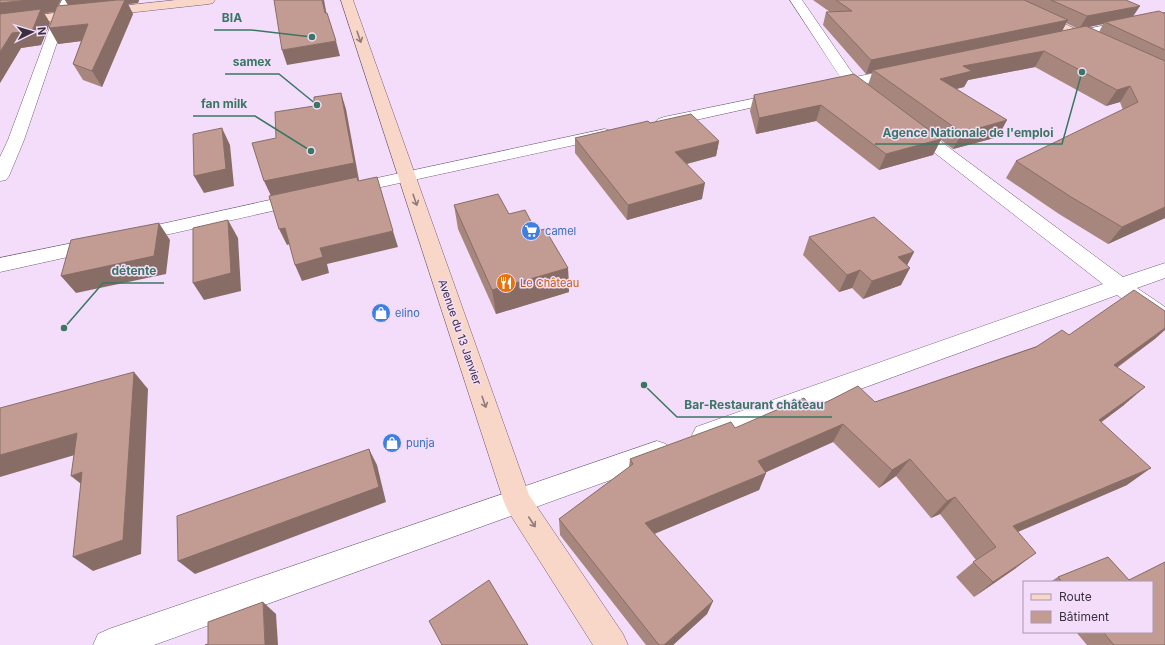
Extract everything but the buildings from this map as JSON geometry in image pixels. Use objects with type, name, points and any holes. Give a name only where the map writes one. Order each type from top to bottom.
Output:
[{"type":"main road","points":[[0,23],[209,0]]},
{"type":"main road","name":"Avenue du 13 Janvier","points":[[347,0],[518,502],[612,645]]},
{"type":"main road","points":[[1004,0],[1104,48]]},
{"type":"street","points":[[0,176],[16,140],[60,16],[68,0]]},
{"type":"street","points":[[796,0],[852,82],[876,101]]},
{"type":"street","points":[[1054,40],[1165,17]]},
{"type":"street","points":[[648,125],[914,69]]},
{"type":"street","points":[[902,120],[1121,287],[1165,318]]},
{"type":"street","points":[[0,265],[617,131]]},
{"type":"street","points":[[109,645],[518,502],[1165,270]]},
{"type":"place","name":"BIA","points":[[312,37]]},
{"type":"place","name":"Agence Nationale de l'emploi","points":[[1082,72]]},
{"type":"place","name":"samex","points":[[317,105]]},
{"type":"place","name":"fan milk","points":[[311,151]]},
{"type":"place","name":"camel","points":[[531,231]]},
{"type":"place","name":"Le Château","points":[[506,283]]},
{"type":"place","name":"elino","points":[[381,313]]},
{"type":"place","name":"détente","points":[[64,328]]},
{"type":"place","name":"Bar-Restaurant château","points":[[644,385]]},
{"type":"place","name":"punja","points":[[392,443]]}]
